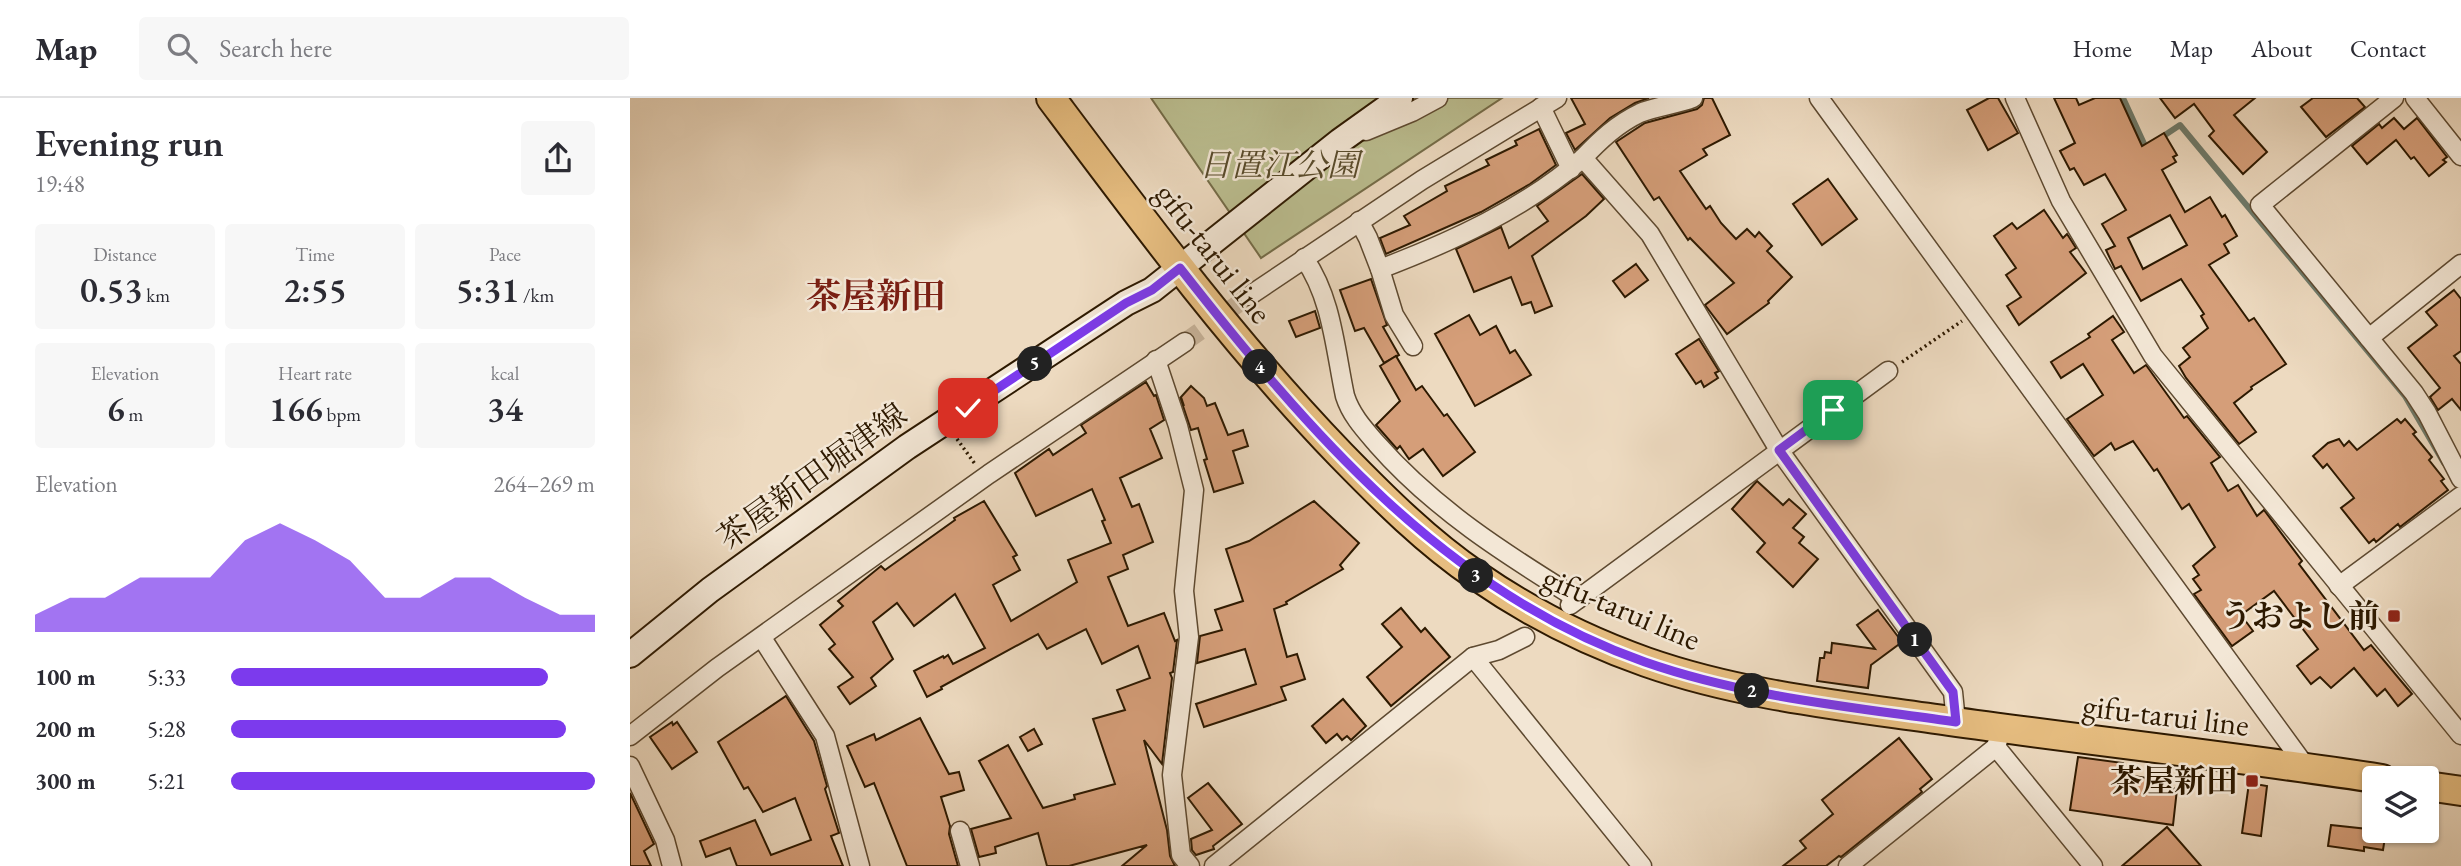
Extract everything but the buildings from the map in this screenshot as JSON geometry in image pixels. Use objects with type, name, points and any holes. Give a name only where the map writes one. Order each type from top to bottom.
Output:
[{"type":"main road","name":"gifu-tarui line","points":[[1051,98],[1173,259],[1275,385],[1397,511],[1473,574],[1568,630],[1611,649],[1680,673],[1788,698],[1956,722],[1999,738],[2306,768],[2362,776]]},
{"type":"main road","name":"茶屋新田堀津線","points":[[630,655],[710,590],[907,447],[1126,303],[1152,290],[1173,259],[1400,98]]},
{"type":"main road","points":[[2439,788],[2461,791]]},
{"type":"street","points":[[1340,141],[1412,112],[1438,98]]},
{"type":"street","points":[[1249,296],[1422,180],[1557,98]]},
{"type":"street","points":[[1380,270],[1423,253],[1503,214],[1577,163],[1605,135],[1642,112],[1693,98]]},
{"type":"street","points":[[1819,98],[2306,768]]},
{"type":"street","points":[[2015,98],[2061,201],[2154,356],[2461,735]]},
{"type":"street","points":[[2394,98],[2260,205],[2414,393],[2461,479]]},
{"type":"street","points":[[2415,98],[2461,156]]},
{"type":"street","points":[[1541,107],[1577,163],[1650,234],[1779,450],[1953,692],[1956,722]]},
{"type":"street","points":[[1359,221],[1368,237],[1394,315],[1413,346]]},
{"type":"street","points":[[1304,258],[1324,293],[1345,396],[1356,420],[1427,496],[1574,602],[1888,371]]},
{"type":"street","points":[[2369,338],[2461,264]]},
{"type":"street","points":[[630,736],[717,668],[989,474],[1185,342]]},
{"type":"street","points":[[1156,360],[1178,426],[1194,490],[1184,591],[1189,637],[1172,775],[1181,855],[1189,866]]},
{"type":"street","points":[[2339,586],[2461,496]]},
{"type":"street","points":[[1214,866],[1473,657],[1499,650],[1525,636]]},
{"type":"street","points":[[762,638],[825,736],[860,866]]},
{"type":"street","points":[[1473,657],[1642,866]]},
{"type":"street","points":[[1848,866],[1999,738],[2093,866]]},
{"type":"street","points":[[630,766],[665,840],[671,866]]},
{"type":"street","points":[[960,831],[970,866]]},
{"type":"path","points":[[1888,371],[1975,312]]},
{"type":"green space","name":"日置江公園","points":[[1151,98],[1502,98],[1261,258]]},
{"type":"waterway","points":[[2123,98],[2146,148],[2148,147]]},
{"type":"waterway","points":[[2159,139],[2180,125],[2405,396],[2444,463]]},
{"type":"tunnel","points":[[1185,342],[1249,296]]},
{"type":"place","name":"うおよし前","points":[[2394,616]]},
{"type":"place","name":"茶屋新田","points":[[2252,781]]},
{"type":"district","name":"茶屋新田","points":[[876,295]]},
{"type":"route","points":[[968,408],[1126,303],[1152,290],[1180,268],[1275,385],[1397,511],[1473,574],[1522,605],[1611,649],[1680,673],[1788,698],[1956,722],[1953,692],[1779,450],[1833,410]]}]
